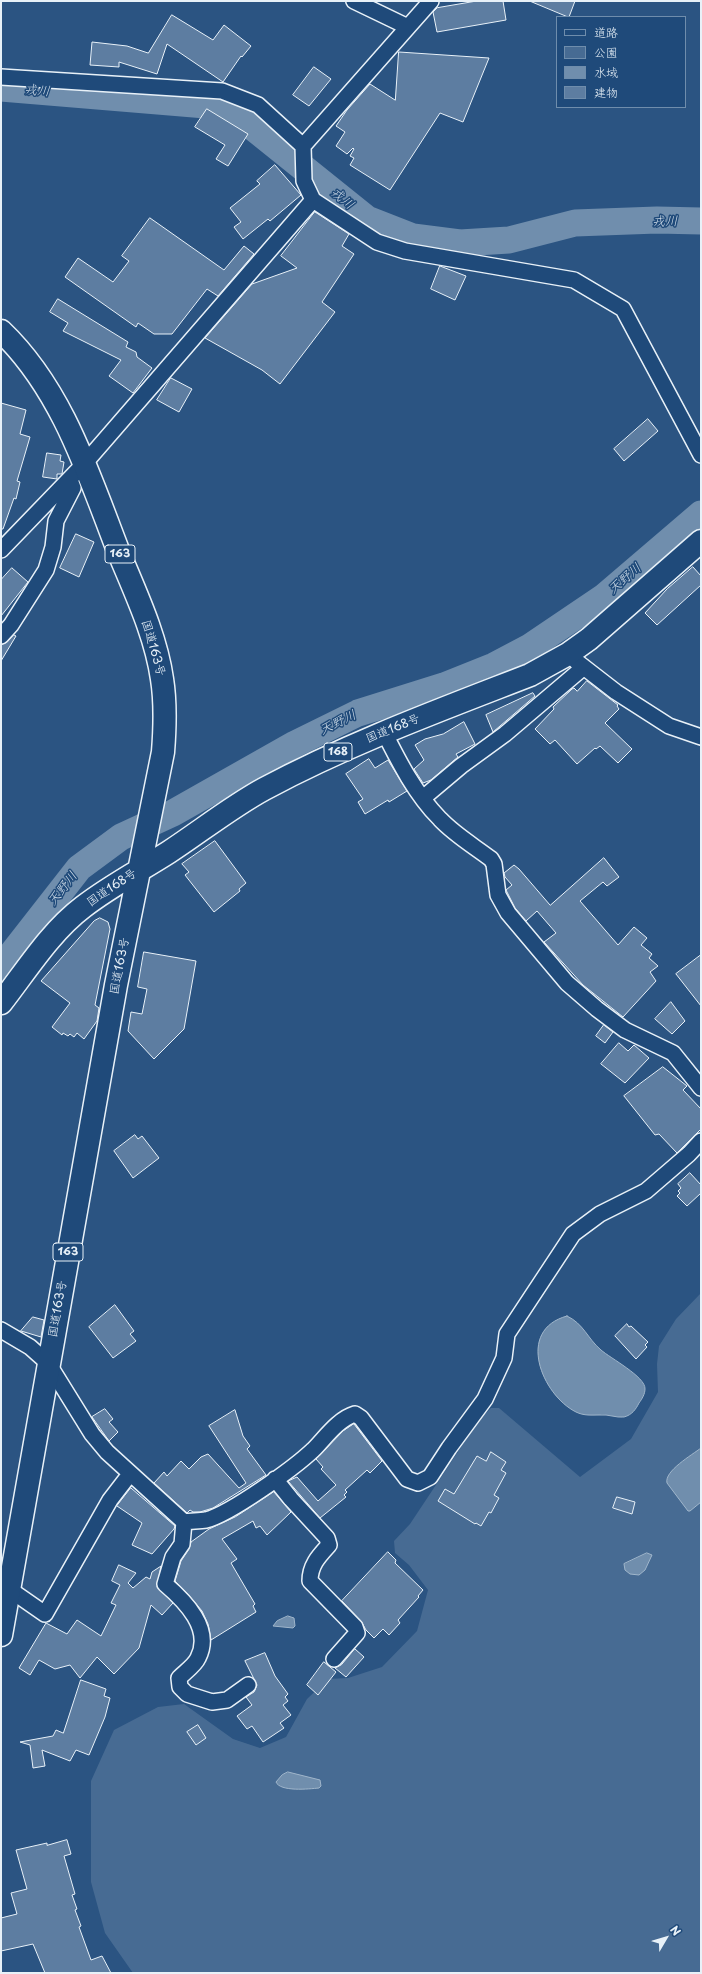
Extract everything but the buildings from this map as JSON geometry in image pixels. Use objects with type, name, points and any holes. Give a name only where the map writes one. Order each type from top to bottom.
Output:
[{"type":"highway","name":"国道163号","points":[[1,331],[28,360],[43,383],[73,437],[150,630],[162,678],[166,717],[163,752],[138,870],[48,1363],[1,1635]]},
{"type":"highway","name":"国道168号","points":[[1,1003],[57,932],[83,906],[138,870],[168,853],[224,813],[263,790],[325,757],[384,732],[530,675],[576,661],[589,639],[701,541]]},
{"type":"street","points":[[354,1],[408,27]]},
{"type":"street","points":[[432,1],[303,147],[304,181],[313,200],[377,242],[405,251],[574,280],[623,309],[701,455]]},
{"type":"street","points":[[1,77],[222,91],[258,105],[303,147]]},
{"type":"street","points":[[1,550],[70,480],[313,200]]},
{"type":"street","points":[[1,636],[11,625],[46,570],[53,547],[56,521],[73,488],[70,480]]},
{"type":"street","points":[[423,798],[461,766],[506,734],[576,661],[616,692],[669,726],[701,737]]},
{"type":"street","points":[[384,732],[396,756],[423,798],[440,820],[491,859],[494,864],[498,895],[508,913],[567,983],[597,1009],[625,1030],[673,1053],[701,1088]]},
{"type":"street","points":[[1,1330],[30,1347],[48,1363],[92,1434],[107,1452],[184,1522],[206,1520],[227,1511],[312,1451],[349,1416],[355,1414],[361,1418],[408,1478],[418,1483],[430,1477],[485,1399],[504,1358],[507,1334],[573,1234],[600,1214],[646,1191],[689,1154],[701,1140]]},
{"type":"street","points":[[9,1589],[45,1614],[110,1500],[130,1474]]},
{"type":"street","points":[[275,1478],[291,1499],[327,1538],[329,1545],[314,1561],[310,1572],[310,1581],[355,1627],[357,1633],[334,1659]]},
{"type":"street","points":[[184,1522],[182,1544],[173,1557],[165,1584],[181,1598],[192,1613],[202,1632],[202,1646],[198,1658],[179,1678],[180,1687],[187,1694],[212,1702],[227,1700],[248,1685]]},
{"type":"green space","points":[[701,1293],[701,1973],[133,1973],[105,1933],[91,1882],[91,1781],[114,1730],[158,1707],[184,1704],[233,1739],[260,1748],[286,1737],[307,1699],[328,1679],[348,1678],[382,1667],[417,1631],[428,1590],[409,1565],[395,1553],[394,1541],[410,1524],[479,1420],[491,1408],[499,1408],[580,1477],[631,1439],[658,1392],[657,1364],[659,1346],[676,1319]]},
{"type":"water","points":[[567,1316],[582,1327],[601,1350],[634,1373],[644,1384],[645,1389],[643,1396],[635,1410],[629,1415],[621,1417],[588,1415],[576,1412],[564,1404],[553,1392],[544,1378],[539,1363],[538,1348],[542,1335],[551,1323]]},
{"type":"water","points":[[701,1448],[701,1502],[688,1511],[667,1483],[667,1478],[674,1468]]},
{"type":"water","points":[[647,1553],[652,1555],[645,1570],[639,1575],[630,1574],[625,1570],[624,1564]]},
{"type":"water","points":[[288,1616],[294,1618],[295,1626],[293,1628],[273,1626],[277,1621]]},
{"type":"water","points":[[288,1772],[320,1780],[321,1786],[319,1788],[309,1789],[289,1789],[279,1785],[276,1782],[282,1775]]},
{"type":"waterway","name":"戎川","points":[[1,88],[206,105],[225,111],[245,121],[367,219],[413,237],[460,243],[509,240],[575,223],[657,220],[701,221]]},
{"type":"waterway","name":"天野川","points":[[1,968],[79,868],[121,837],[173,813],[295,744],[358,713],[444,686],[494,666],[530,647],[604,597],[701,514]]}]
